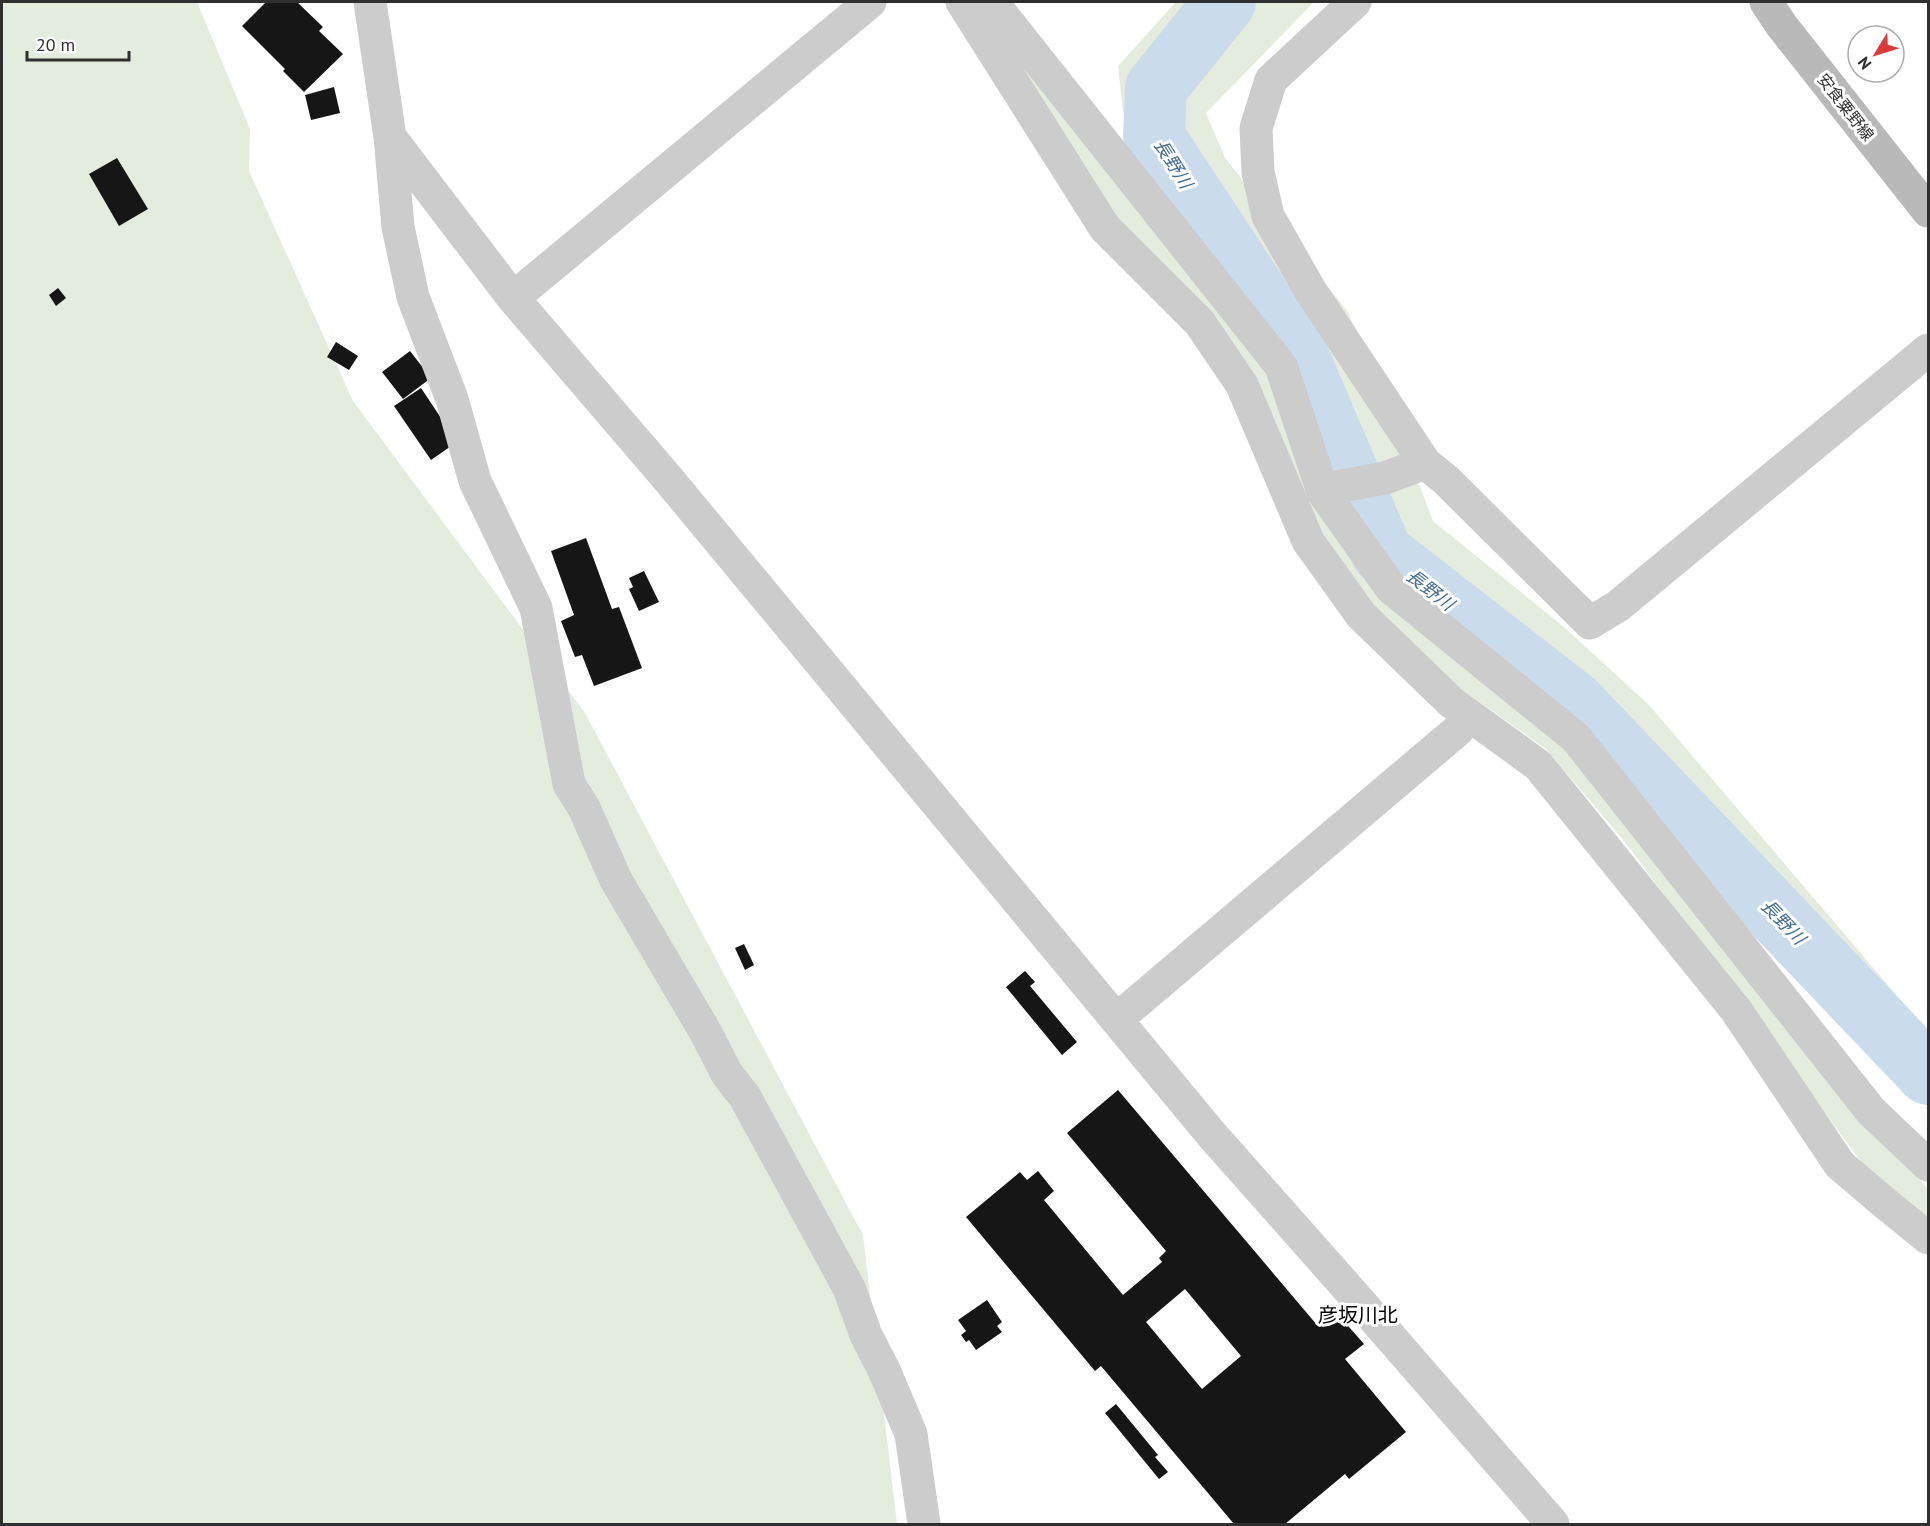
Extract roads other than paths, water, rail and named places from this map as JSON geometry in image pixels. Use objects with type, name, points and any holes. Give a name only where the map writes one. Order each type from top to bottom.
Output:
[{"type":"main road","name":"安食粟野線","points":[[1766,2],[1782,26],[1929,211]]},
{"type":"street","points":[[370,2],[390,137],[398,227],[413,297],[452,399],[475,481],[536,608],[569,784],[584,808],[616,880],[706,1033],[727,1074],[745,1097],[849,1288],[866,1335],[884,1370],[911,1434],[924,1524]]},
{"type":"street","points":[[513,298],[870,2]]},
{"type":"street","points":[[962,2],[1105,228],[1200,324],[1242,385],[1308,541],[1361,615],[1451,702],[1538,765],[1736,1010],[1840,1165],[1929,1238]]},
{"type":"street","points":[[992,2],[1281,366],[1330,489],[1391,588],[1575,738],[1870,1111],[1929,1166]]},
{"type":"street","points":[[1355,2],[1271,80],[1256,128],[1258,172],[1268,216],[1310,290],[1425,462],[1590,623],[1618,606],[1929,350]]},
{"type":"street","points":[[390,137],[513,298],[669,480],[1212,1135],[1553,1524]]},
{"type":"street","points":[[1330,489],[1385,478],[1425,462]]},
{"type":"street","points":[[1117,1019],[1458,729]]},
{"type":"waterway","name":"長野川","points":[[1225,2],[1156,88],[1154,137],[1298,356],[1382,553],[1575,703],[1928,1074]]},
{"type":"district","name":"彦坂川北","points":[[1358,1315]]}]
